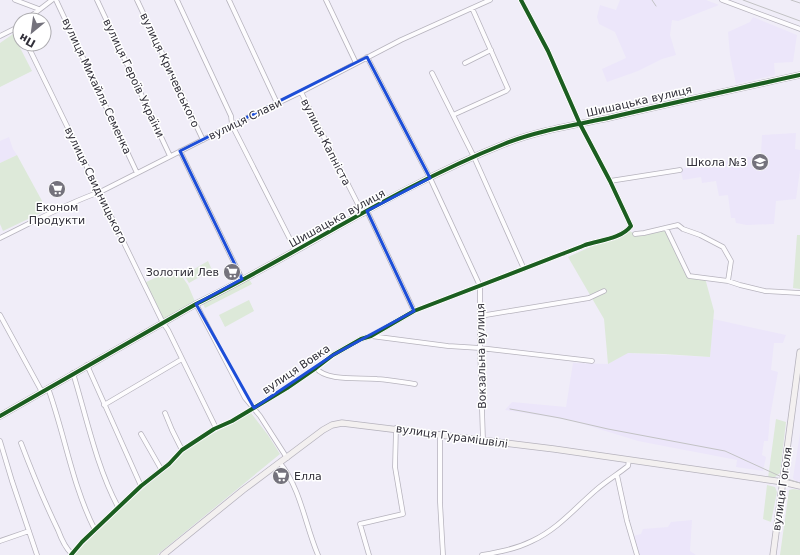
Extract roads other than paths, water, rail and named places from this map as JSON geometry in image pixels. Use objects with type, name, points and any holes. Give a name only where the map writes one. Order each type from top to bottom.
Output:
[{"type":"street","points":[[15,0],[39,9]]},
{"type":"street","points":[[35,12],[52,0]]},
{"type":"street","name":"вулиця Михайля Семенка","points":[[56,0],[137,173]]},
{"type":"street","name":"вулиця Героїв України","points":[[97,0],[170,156]]},
{"type":"street","name":"вулиця Кричевського","points":[[137,0],[203,140]]},
{"type":"street","points":[[177,0],[231,116],[232,125],[296,251]]},
{"type":"street","points":[[229,0],[277,103]]},
{"type":"street","points":[[326,0],[356,63]]},
{"type":"street","name":"вулиця Слави","points":[[0,238],[58,208],[100,192],[301,92],[401,40],[490,0]]},
{"type":"street","points":[[521,0],[548,50],[580,124],[610,181],[680,170]]},
{"type":"street","points":[[722,0],[800,29]]},
{"type":"street","points":[[453,114],[507,90],[508,87],[472,8]]},
{"type":"street","points":[[0,36],[12,30]]},
{"type":"street","points":[[465,62],[491,50]]},
{"type":"street","name":"вулиця Свидницького","points":[[31,52],[100,192],[118,232],[216,428]]},
{"type":"street","name":"Вокзальна вулиця","points":[[367,57],[430,178],[480,286],[480,348],[483,440]]},
{"type":"street","points":[[432,73],[474,157],[524,269]]},
{"type":"street","name":"Шишацька вулиця","points":[[0,416],[87,365],[164,324],[196,304],[223,291],[242,279],[296,251],[365,212],[430,178],[504,143],[580,124],[800,75]]},
{"type":"street","name":"вулиця Капніста","points":[[301,92],[365,212],[414,311]]},
{"type":"street","points":[[180,151],[242,279]]},
{"type":"street","name":"вулиця Вовка","points":[[71,554],[118,507],[161,469],[169,464],[182,450],[216,428],[232,421],[254,408],[316,368],[333,355],[361,339],[371,336],[414,311],[628,230],[631,226],[610,181]]},
{"type":"street","points":[[635,234],[678,225],[683,229],[700,235],[723,247],[732,260],[728,281]]},
{"type":"street","points":[[666,228],[689,276],[728,281],[765,290],[800,293]]},
{"type":"street","points":[[480,316],[582,300],[604,291]]},
{"type":"street","points":[[196,304],[245,398],[260,416],[287,458]]},
{"type":"street","points":[[0,315],[42,392]]},
{"type":"street","points":[[371,336],[448,346],[480,348],[592,361]]},
{"type":"street","name":"вулиця Гоголя","points":[[773,555],[800,352]]},
{"type":"street","points":[[104,405],[182,359]]},
{"type":"street","points":[[87,365],[141,486]]},
{"type":"street","points":[[316,368],[322,373],[340,378],[377,378],[415,384]]},
{"type":"street","points":[[73,373],[97,458],[108,487],[118,507]]},
{"type":"street","points":[[48,388],[68,454],[73,478],[95,530]]},
{"type":"street","points":[[165,413],[182,450]]},
{"type":"street","name":"вулиця Гурамішвілі","points":[[162,555],[323,430],[342,422],[629,460],[783,482],[800,486]]},
{"type":"street","points":[[369,555],[360,524],[403,514],[395,467],[396,428]]},
{"type":"street","points":[[141,434],[161,469]]},
{"type":"street","points":[[440,434],[440,502],[443,555]]},
{"type":"street","points":[[0,441],[36,555]]},
{"type":"street","points":[[21,443],[43,500],[71,554]]},
{"type":"street","points":[[482,555],[514,548],[531,542],[550,532],[597,490],[628,466],[629,460]]},
{"type":"street","points":[[280,463],[289,476],[297,494],[318,555]]},
{"type":"street","points":[[617,475],[627,521],[637,555]]},
{"type":"street","points":[[0,542],[29,531]]},
{"type":"railway","points":[[652,0],[656,6]]},
{"type":"railway","points":[[743,0],[800,21]]},
{"type":"railway","points":[[791,0],[800,3]]},
{"type":"railway","points":[[510,409],[725,451],[784,478],[800,483]]},
{"type":"place","name":"Школа №3","points":[[760,162]]},
{"type":"place","name":"Економ Продукти","points":[[57,189]]},
{"type":"place","name":"Золотий Лев","points":[[232,272]]},
{"type":"place","name":"Елла","points":[[281,476]]}]
